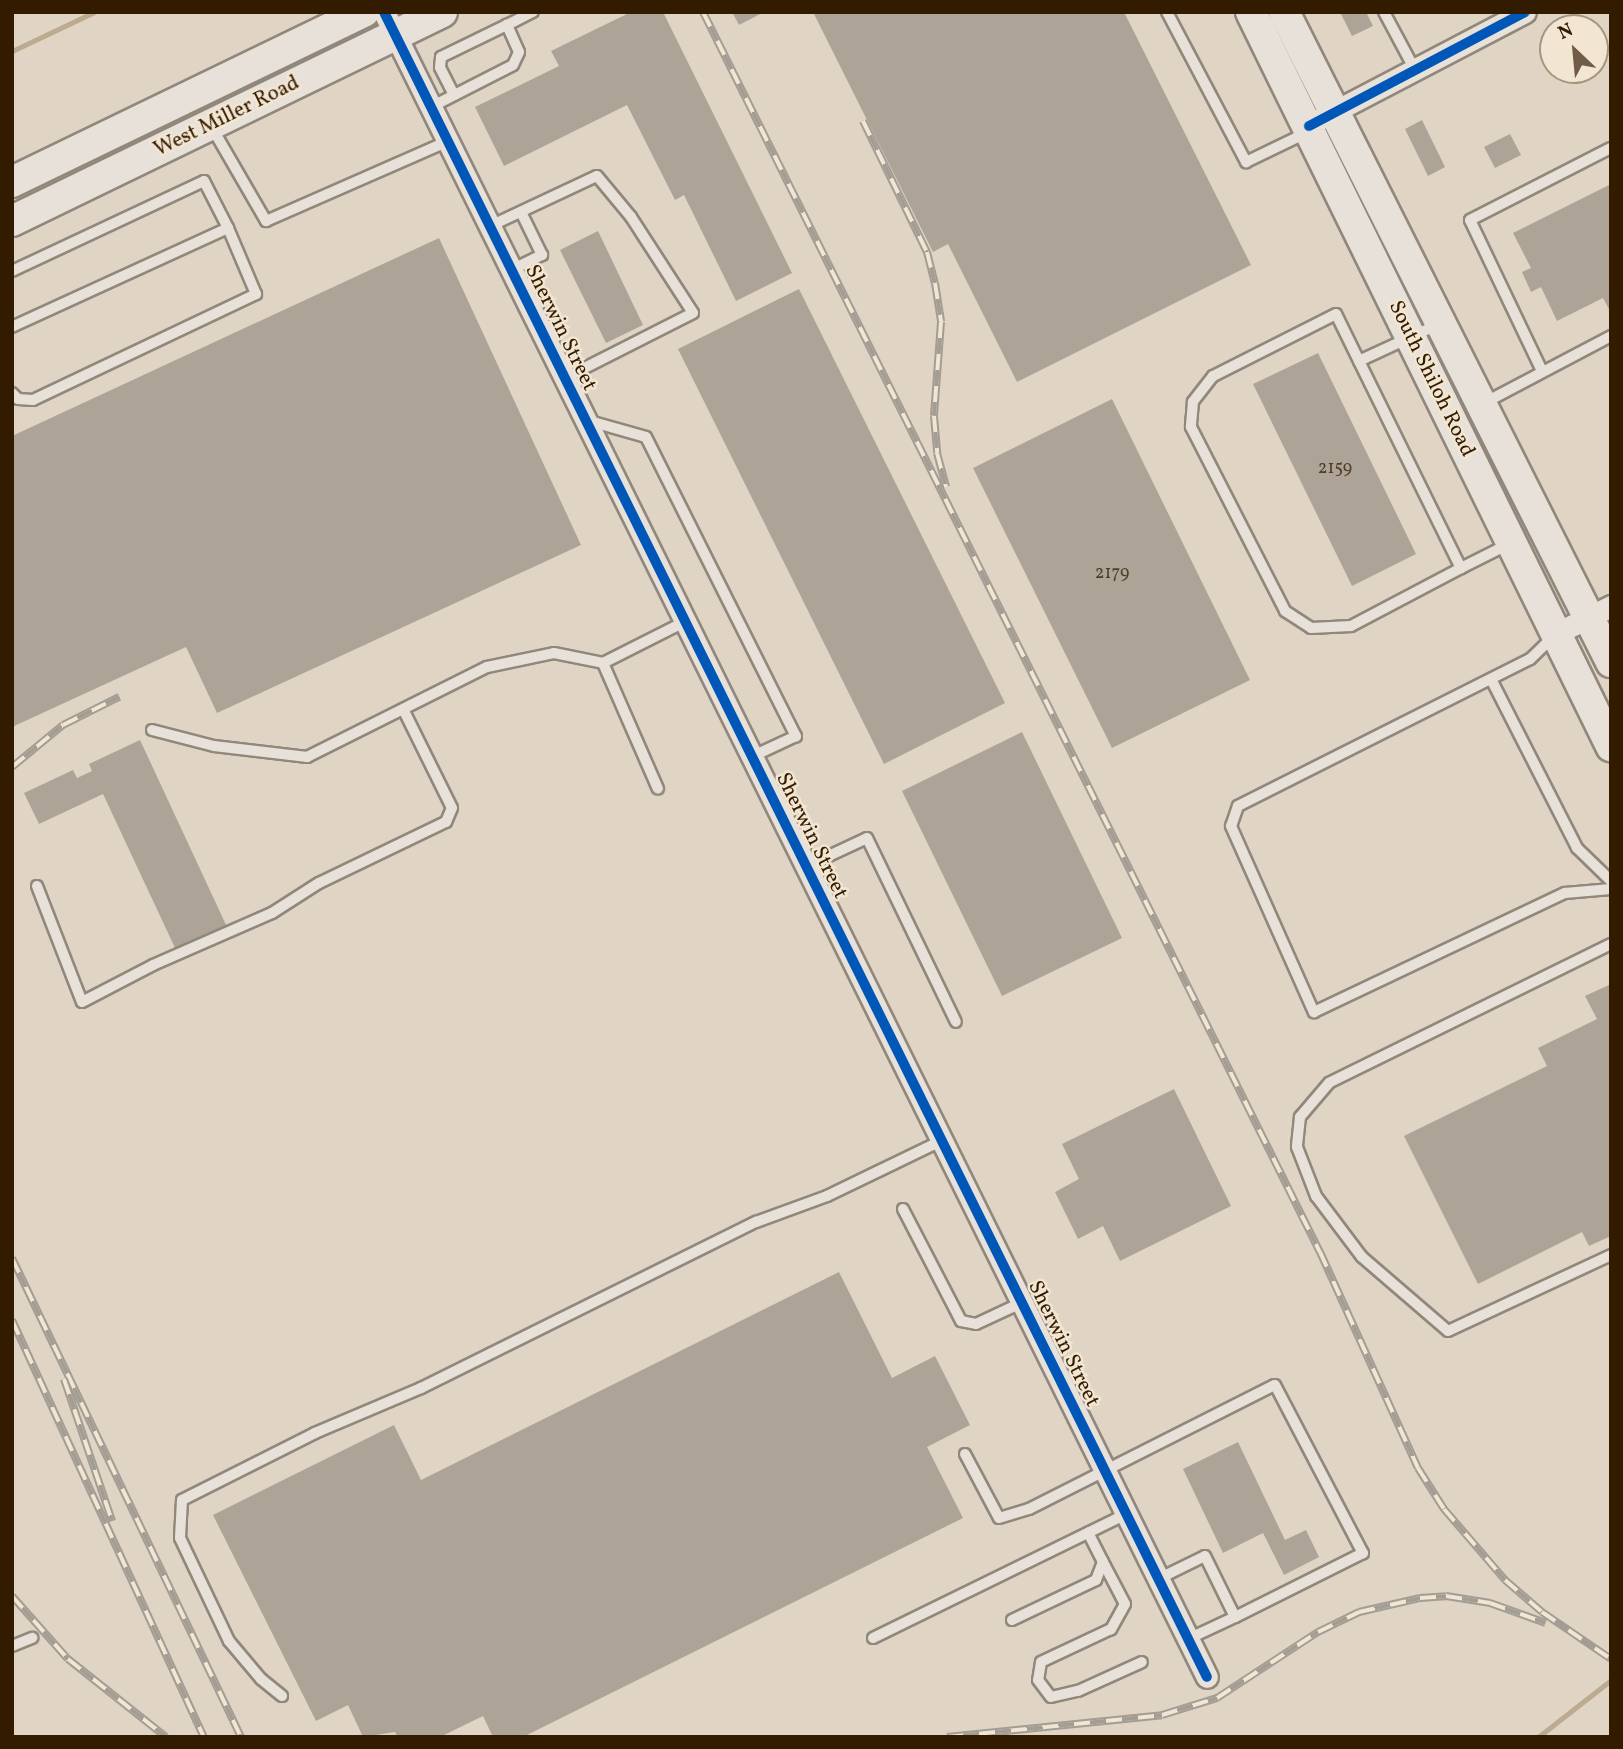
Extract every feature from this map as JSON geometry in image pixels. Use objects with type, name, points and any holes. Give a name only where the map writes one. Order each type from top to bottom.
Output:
[{"type":"main road","name":"West Miller Road","points":[[12,182],[364,12]]},
{"type":"main road","name":"West Miller Road","points":[[12,221],[211,125],[389,24],[442,12]]},
{"type":"main road","name":"South Shiloh Road","points":[[1251,12],[1611,746]]},
{"type":"main road","name":"South Shiloh Road","points":[[1284,12],[1481,404],[1600,612],[1611,662]]},
{"type":"street","points":[[1310,128],[1335,112],[1525,12]]},
{"type":"street","name":"Sherwin Street","points":[[389,24],[1207,1677]]},
{"type":"street","points":[[1555,634],[1600,612]]},
{"type":"lane","points":[[454,95],[439,67],[441,57],[533,12]]},
{"type":"lane","points":[[1167,12],[1246,162],[1310,128]]},
{"type":"lane","points":[[1384,12],[1416,69]]},
{"type":"lane","points":[[429,108],[513,65],[520,52],[507,25]]},
{"type":"lane","points":[[211,125],[266,220],[446,142]]},
{"type":"lane","points":[[1542,371],[1470,220],[1611,148]]},
{"type":"lane","points":[[488,227],[597,176],[631,217],[693,313],[563,379]]},
{"type":"lane","points":[[12,271],[204,181],[228,228],[256,295],[33,400],[18,399],[12,393]]},
{"type":"lane","points":[[509,271],[542,255],[521,212]]},
{"type":"lane","points":[[12,327],[228,228]]},
{"type":"lane","points":[[1461,568],[1336,314],[1213,376],[1193,402],[1191,428],[1285,611],[1311,628],[1351,626],[1511,543]]},
{"type":"lane","points":[[1359,361],[1441,323]]},
{"type":"lane","points":[[1481,404],[1611,336]]},
{"type":"lane","points":[[583,419],[646,437],[790,723],[796,736],[751,757]]},
{"type":"lane","points":[[152,730],[214,746],[307,757],[487,667],[554,653],[603,663],[684,622]]},
{"type":"lane","points":[[1555,634],[1530,659],[1238,806],[1233,813],[1231,826],[1314,1012],[1565,893],[1611,889]]},
{"type":"lane","points":[[603,663],[658,789]]},
{"type":"lane","points":[[1491,679],[1577,849],[1611,881]]},
{"type":"lane","points":[[37,886],[82,1002],[153,965],[272,913],[319,883],[446,822],[452,808],[404,709]]},
{"type":"lane","points":[[805,867],[867,838],[956,1022]]},
{"type":"lane","points":[[1611,944],[1329,1083],[1300,1117],[1297,1147],[1316,1196],[1362,1257],[1448,1331],[1611,1255]]},
{"type":"lane","points":[[282,1696],[261,1679],[229,1641],[180,1538],[181,1500],[315,1433],[421,1388],[756,1222],[827,1196],[941,1142]]},
{"type":"lane","points":[[903,1209],[961,1321],[976,1324],[1021,1303]]},
{"type":"lane","points":[[965,1454],[999,1518],[1030,1509],[1275,1385],[1363,1553],[1188,1639]]},
{"type":"lane","points":[[873,1638],[1126,1514]]},
{"type":"lane","points":[[1088,1533],[1125,1604],[1111,1629],[1041,1662],[1038,1680],[1051,1697],[1078,1692],[1142,1662]]},
{"type":"lane","points":[[1158,1579],[1205,1556],[1235,1617]]},
{"type":"lane","points":[[1012,1620],[1096,1580],[1103,1562]]},
{"type":"lane","points":[[12,1646],[33,1638]]},
{"type":"building","points":[[631,12],[663,12],[792,273],[736,301],[684,195],[675,200],[627,105],[504,166],[475,107],[559,66],[551,51]]},
{"type":"building","points":[[732,12],[764,12],[739,25]]},
{"type":"building","points":[[813,12],[1124,12],[1251,265],[1017,382],[948,244],[933,252]]},
{"type":"building","points":[[1340,12],[1366,12],[1373,26],[1352,36]]},
{"type":"building","points":[[1422,120],[1445,167],[1428,176],[1405,129]]},
{"type":"building","points":[[1510,134],[1521,155],[1495,168],[1484,147]]},
{"type":"building","points":[[1611,184],[1611,313],[1603,298],[1557,321],[1541,287],[1531,292],[1522,272],[1531,268],[1513,233]]},
{"type":"building","points":[[598,231],[643,325],[606,343],[560,250]]},
{"type":"building","points":[[439,238],[581,545],[217,713],[186,647],[12,727],[12,436]]},
{"type":"building","points":[[799,289],[1005,703],[884,764],[678,349]]},
{"type":"building","points":[[1318,353],[1416,554],[1352,586],[1253,384]]},
{"type":"building","points":[[1112,399],[1250,680],[1112,748],[973,468]]},
{"type":"building","points":[[1022,732],[1122,938],[1002,996],[902,791]]},
{"type":"building","points":[[140,740],[227,927],[176,950],[103,794],[39,824],[24,793],[73,770],[77,778],[92,771],[89,764]]},
{"type":"building","points":[[1611,984],[1611,1236],[1589,1246],[1582,1232],[1478,1284],[1404,1136],[1547,1066],[1538,1048],[1597,1019],[1585,996]]},
{"type":"building","points":[[1174,1089],[1231,1206],[1120,1261],[1103,1226],[1078,1239],[1055,1192],[1079,1179],[1062,1144]]},
{"type":"building","points":[[839,1272],[892,1378],[935,1356],[970,1425],[927,1447],[963,1518],[523,1737],[493,1737],[483,1716],[440,1737],[398,1737],[395,1732],[363,1737],[348,1705],[316,1721],[213,1515],[394,1425],[421,1480]]},
{"type":"building","points":[[1238,1442],[1285,1540],[1306,1530],[1319,1557],[1284,1575],[1263,1533],[1223,1553],[1183,1469]]},
{"type":"waterway","points":[[12,51],[94,12]]},
{"type":"waterway","points":[[1538,1737],[1611,1680]]},
{"type":"railway","points":[[703,12],[1320,1252],[1418,1468],[1444,1509],[1505,1580],[1542,1612],[1611,1659]]},
{"type":"railway","points":[[863,121],[927,252],[935,283],[941,322],[934,416],[937,453],[946,487]]},
{"type":"railway","points":[[12,767],[63,725],[119,697]]},
{"type":"railway","points":[[12,1258],[241,1737]]},
{"type":"railway","points":[[12,1320],[204,1737]]},
{"type":"railway","points":[[64,1379],[112,1521]]},
{"type":"railway","points":[[12,1596],[68,1659],[166,1737]]},
{"type":"railway","points":[[947,1737],[1162,1715],[1217,1698],[1318,1632],[1359,1612],[1420,1598],[1446,1596],[1490,1603],[1546,1623]]},
{"type":"cycle path","points":[[384,12],[1207,1677]]},
{"type":"cycle path","points":[[1309,126],[1525,12]]}]
